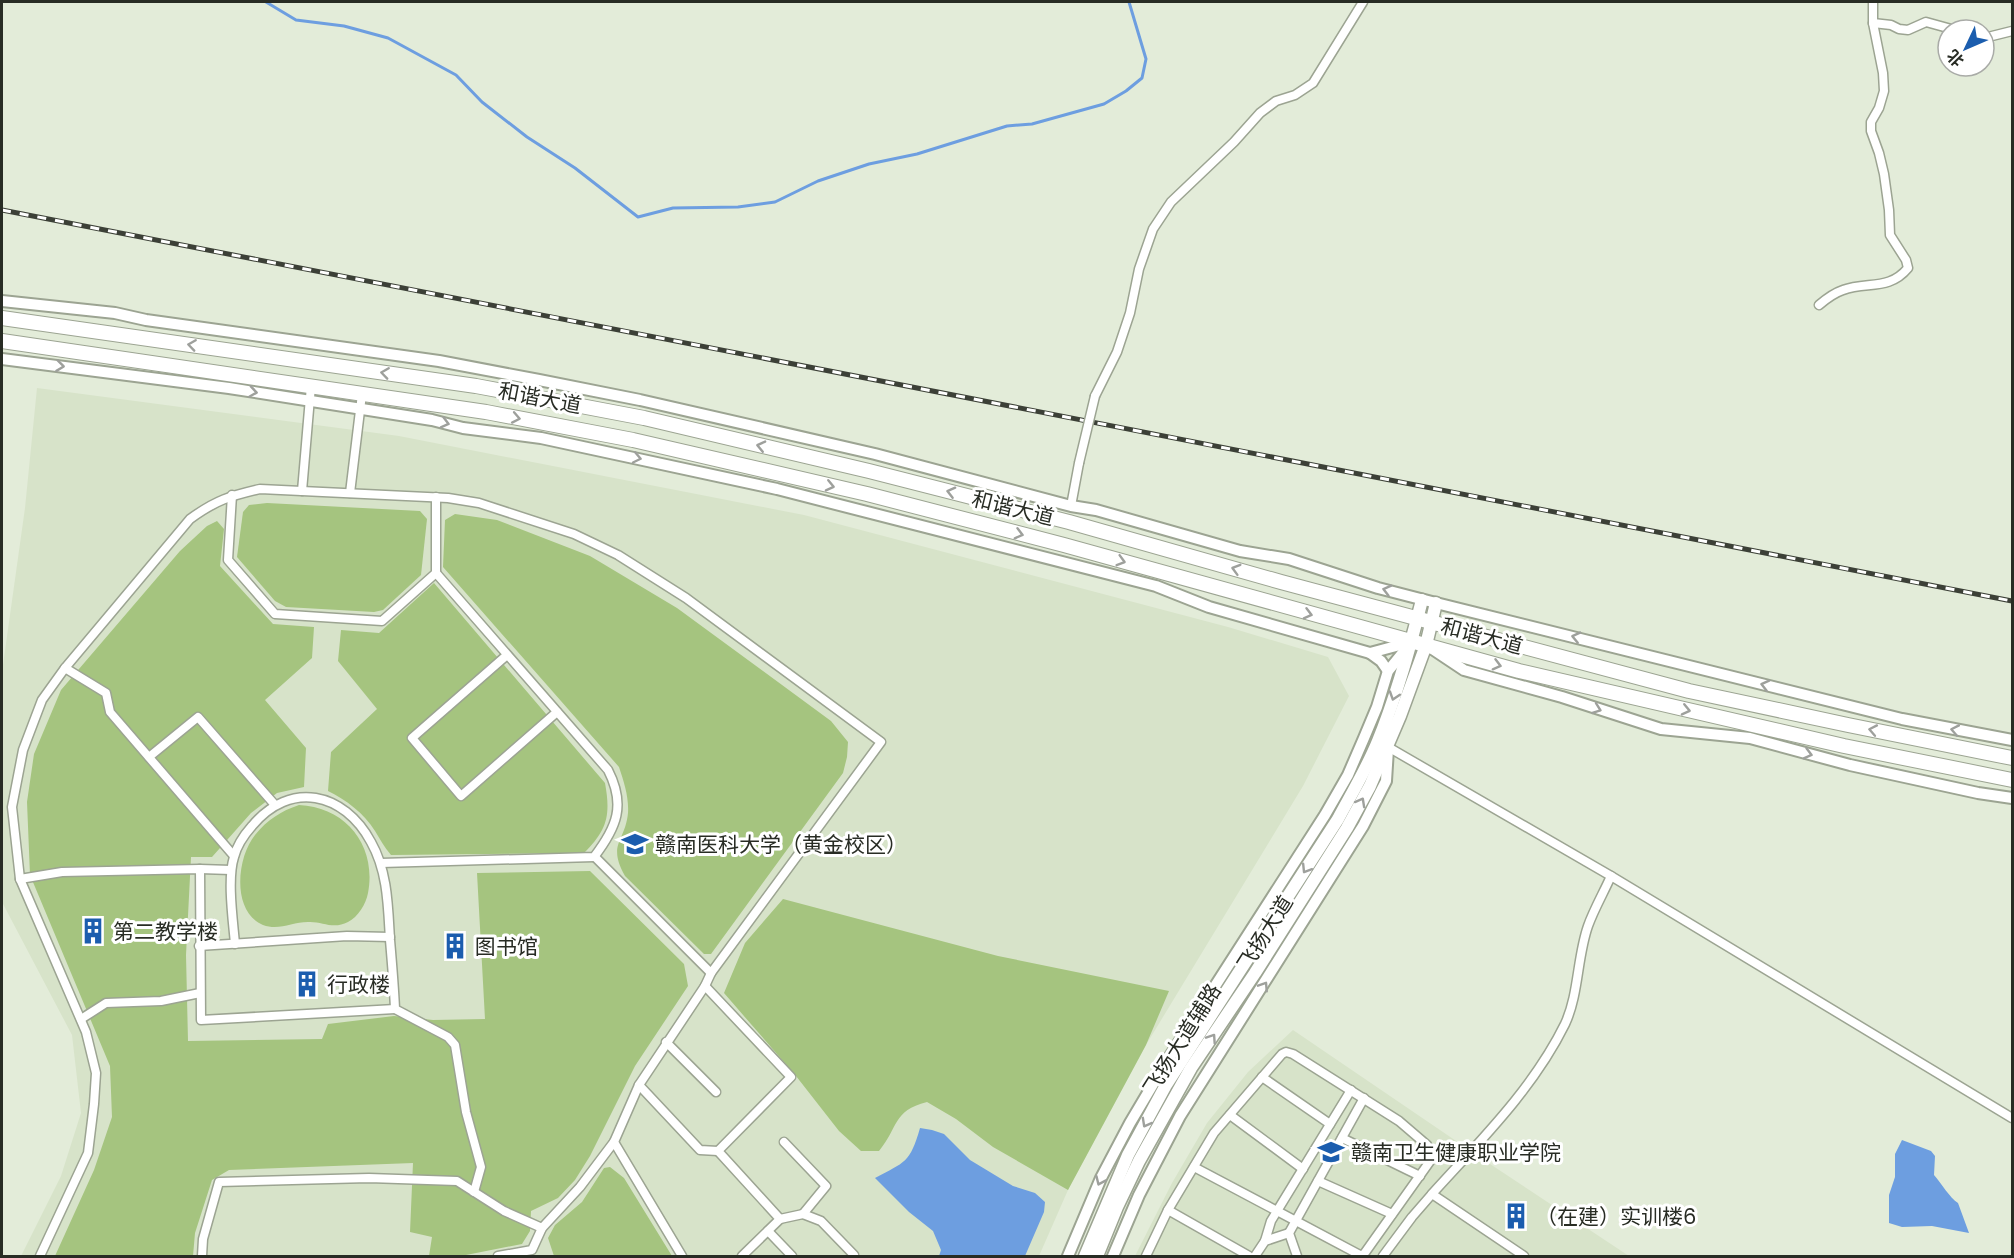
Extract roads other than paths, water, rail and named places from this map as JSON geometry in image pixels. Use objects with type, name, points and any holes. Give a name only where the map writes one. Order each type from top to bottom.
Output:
[{"type":"highway","name":"和谐大道","points":[[2,318],[476,386],[644,418],[869,471],[1069,522],[1281,582],[1689,691],[2013,758]]},
{"type":"highway","name":"和谐大道","points":[[2,341],[486,412],[633,440],[867,494],[1519,671],[1685,710],[2013,780]]},
{"type":"main road","name":"飞扬大道","points":[[1085,1257],[1128,1155],[1166,1085],[1338,819],[1360,780],[1389,711],[1412,642],[1422,600]]},
{"type":"main road","name":"飞扬大道","points":[[1097,1257],[1139,1161],[1191,1068],[1255,973],[1347,828],[1370,786],[1388,747],[1426,645],[1436,603]]},
{"type":"street","points":[[1071,506],[1095,396],[1117,352],[1130,313],[1139,268],[1154,229],[1171,202],[1234,142],[1260,113],[1276,101],[1295,95],[1313,83],[1363,2]]},
{"type":"street","points":[[1819,305],[1843,290],[1890,283],[1901,277],[1908,268],[1906,260],[1890,235],[1884,174],[1870,131],[1870,122],[1879,108],[1884,91],[1883,73],[1873,23],[1873,2]]},
{"type":"street","points":[[1873,23],[1908,30],[1926,22],[1936,25]]},
{"type":"street","points":[[1996,35],[2013,31]]},
{"type":"street","points":[[2,302],[115,313],[146,320],[439,361],[640,400],[875,454],[1071,506],[1096,510],[1240,551],[1289,559],[1422,600],[1902,719],[2013,740]]},
{"type":"street","points":[[2,358],[229,388],[432,420],[463,428],[541,438],[777,489],[1156,586],[1209,607],[1370,653],[1381,661],[1388,671]]},
{"type":"street","points":[[302,491],[311,386]]},
{"type":"street","points":[[350,493],[362,394]]},
{"type":"street","points":[[40,1257],[87,1152],[96,1073],[81,1019],[20,879],[12,807],[23,750],[42,700],[65,668],[190,519],[210,505],[232,495],[260,489],[436,497],[479,503],[574,534],[618,555],[686,598],[881,742],[711,973],[705,986],[639,1085],[614,1142],[580,1187],[542,1228],[532,1250],[498,1257]]},
{"type":"street","points":[[232,495],[228,560],[275,614],[382,621],[436,573]]},
{"type":"street","points":[[436,497],[436,573],[608,770],[618,794],[616,816],[612,832],[595,857]]},
{"type":"street","points":[[1370,653],[1412,642]]},
{"type":"street","name":"飞扬大道辅路","points":[[1070,1257],[1101,1178],[1130,1123],[1165,1064],[1319,825],[1342,785],[1377,707],[1388,671],[1412,642]]},
{"type":"street","points":[[1426,645],[1464,670],[1562,697],[1661,729],[1750,738],[1850,765],[1978,793],[2013,798]]},
{"type":"street","points":[[507,655],[412,738],[461,796],[557,712]]},
{"type":"street","points":[[65,668],[106,693],[110,712],[234,856]]},
{"type":"street","points":[[149,757],[198,717],[275,805]]},
{"type":"street","points":[[1388,747],[1611,876],[2013,1118]]},
{"type":"street","name":"飞扬大道辅路","points":[[1113,1257],[1148,1176],[1180,1116],[1363,826],[1386,781],[1388,747]]},
{"type":"street","points":[[235,944],[231,870],[234,856],[244,835],[256,820],[275,805],[292,798],[304,797],[330,802],[349,815],[361,827],[371,841],[381,863],[388,904],[395,1009]]},
{"type":"street","points":[[381,863],[595,857],[711,973]]},
{"type":"street","points":[[200,869],[201,1020],[395,1009],[448,1037],[455,1045],[466,1112],[481,1167],[474,1192]]},
{"type":"street","points":[[20,879],[62,872],[231,870]]},
{"type":"street","points":[[1383,1257],[1412,1217],[1491,1129],[1546,1058],[1566,1022],[1588,926],[1611,876]]},
{"type":"street","points":[[199,946],[347,936],[390,938]]},
{"type":"street","points":[[705,986],[791,1077],[718,1151]]},
{"type":"street","points":[[81,1019],[106,1003],[161,1001],[200,993]]},
{"type":"street","points":[[1165,1064],[1200,1034]]},
{"type":"street","points":[[666,1042],[716,1092]]},
{"type":"street","points":[[1146,1257],[1168,1210],[1214,1133],[1286,1052],[1293,1054],[1399,1121],[1427,1145],[1433,1157],[1364,1254],[1358,1256],[1194,1167]]},
{"type":"street","points":[[1180,1116],[1191,1068]]},
{"type":"street","points":[[1263,1077],[1330,1124]]},
{"type":"street","points":[[639,1085],[700,1150],[718,1151],[780,1219]]},
{"type":"street","points":[[1255,1257],[1265,1241],[1271,1221],[1351,1090]]},
{"type":"street","points":[[1265,1241],[1289,1233],[1364,1098]]},
{"type":"street","points":[[1230,1115],[1303,1169]]},
{"type":"street","points":[[1128,1155],[1130,1123]]},
{"type":"street","points":[[1342,1138],[1420,1176]]},
{"type":"street","points":[[614,1142],[682,1257]]},
{"type":"street","points":[[784,1142],[826,1186],[803,1214]]},
{"type":"street","points":[[1117,1207],[1148,1176]]},
{"type":"street","points":[[202,1257],[203,1239],[219,1182],[421,1179],[457,1181],[504,1211],[542,1228]]},
{"type":"street","points":[[1318,1181],[1392,1214]]},
{"type":"street","points":[[1432,1194],[1524,1257]]},
{"type":"street","points":[[1168,1210],[1249,1257]]},
{"type":"street","points":[[742,1257],[780,1219],[803,1214],[821,1221],[854,1255]]},
{"type":"street","points":[[1070,1257],[1097,1226]]},
{"type":"street","points":[[768,1231],[792,1257]]},
{"type":"street","points":[[1289,1233],[1297,1257]]},
{"type":"water","points":[[920,1128],[944,1134],[970,1160],[1013,1186],[1035,1193],[1045,1202],[1044,1212],[1025,1256],[939,1256],[941,1250],[933,1231],[909,1212],[875,1178],[905,1160],[913,1148]]},
{"type":"water","points":[[1902,1140],[1931,1151],[1935,1156],[1934,1175],[1958,1203],[1969,1233],[1932,1226],[1902,1227],[1889,1223],[1889,1195],[1895,1177],[1895,1154]]},
{"type":"waterway","points":[[266,2],[296,20],[344,26],[388,38],[456,75],[482,102],[527,137],[575,168],[638,217],[673,208],[738,207],[775,202],[818,181],[869,164],[917,154],[1007,126],[1032,124],[1104,104],[1142,78],[1146,59],[1129,2]]},
{"type":"railway","points":[[2,210],[2012,601]]},
{"type":"place","name":"赣南医科大学（黄金校区）","points":[[635,844]]},
{"type":"place","name":"第二教学楼","points":[[93,931]]},
{"type":"place","name":"图书馆","points":[[455,946]]},
{"type":"place","name":"行政楼","points":[[307,984]]},
{"type":"place","name":"赣南卫生健康职业学院","points":[[1331,1152]]},
{"type":"place","name":"（在建）实训楼6","points":[[1516,1216]]}]
